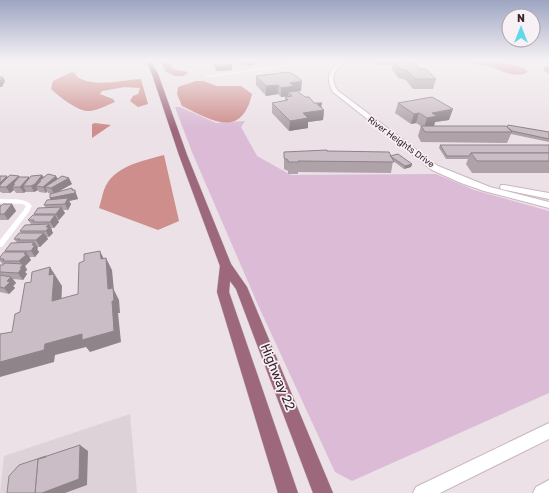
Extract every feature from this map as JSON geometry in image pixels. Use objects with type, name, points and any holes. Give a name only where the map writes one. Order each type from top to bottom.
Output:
[{"type":"main road","name":"Highway 22","points":[[158,83],[183,154],[226,266],[241,287],[247,301],[323,493]]},
{"type":"main road","name":"Highway 22","points":[[226,266],[223,292],[288,493]]},
{"type":"street","points":[[331,83],[335,91],[339,86],[339,83]]},
{"type":"street","name":"River Heights Drive","points":[[339,86],[416,146],[438,166],[485,182],[549,196]]},
{"type":"street","name":"River Heights Drive","points":[[335,91],[408,148],[464,181],[487,189],[549,205]]},
{"type":"street","points":[[373,122],[381,120]]},
{"type":"street","points":[[408,148],[416,146]]},
{"type":"street","points":[[0,201],[24,202],[29,206],[26,212],[0,244]]},
{"type":"street","points":[[422,493],[549,431]]},
{"type":"street","points":[[542,493],[549,489]]},
{"type":"shaded area","points":[[52,83],[142,83],[148,104],[138,107],[130,101],[133,96],[138,94],[140,88],[125,87],[102,91],[100,94],[113,99],[115,102],[100,109],[85,111],[69,103],[51,89]]},
{"type":"shaded area","points":[[190,83],[209,83],[217,86],[241,86],[252,94],[247,108],[240,117],[233,122],[224,122],[214,120],[182,106],[177,94],[178,87]]},
{"type":"shaded area","points":[[175,107],[180,107],[216,123],[245,121],[241,127],[257,156],[291,175],[436,174],[474,190],[549,211],[549,393],[352,481],[335,472],[258,305],[192,152]]},
{"type":"shaded area","points":[[92,124],[111,125],[92,138]]},
{"type":"shaded area","points":[[164,155],[179,221],[158,230],[99,208],[104,190],[114,175],[138,162]]},
{"type":"shaded area","points":[[130,414],[137,493],[0,493],[4,456]]},
{"type":"building","points":[[263,83],[290,83],[294,86],[281,88],[278,85],[266,86]]},
{"type":"building","points":[[297,91],[305,97],[309,97],[314,103],[322,103],[317,104],[324,110],[303,113],[308,118],[290,121],[272,103],[288,100],[285,97],[292,96],[288,92]]},
{"type":"building","points":[[432,97],[453,109],[432,113],[437,116],[427,118],[419,113],[414,114],[398,103]]},
{"type":"building","points":[[508,125],[549,132],[549,139],[512,131],[507,127]]},
{"type":"building","points":[[421,126],[506,126],[512,132],[425,132]]},
{"type":"building","points":[[440,145],[549,145],[549,153],[471,153],[469,156],[447,156]]},
{"type":"building","points":[[327,150],[389,152],[394,162],[288,162],[288,160],[284,158],[284,152]]},
{"type":"building","points":[[471,153],[549,153],[549,161],[477,161]]},
{"type":"building","points":[[398,154],[412,164],[405,166],[390,156]]},
{"type":"building","points":[[48,174],[56,176],[43,187],[36,186],[41,181],[39,181]]},
{"type":"building","points":[[10,175],[19,176],[6,187],[0,187],[0,185]]},
{"type":"building","points":[[42,175],[35,184],[31,186],[23,186],[31,176]]},
{"type":"building","points":[[0,176],[7,176],[0,183]]},
{"type":"building","points":[[62,176],[69,178],[51,188],[45,187]]},
{"type":"building","points":[[19,177],[29,177],[20,187],[12,187],[15,184],[13,184]]},
{"type":"building","points":[[72,188],[72,190],[75,190],[75,193],[50,198],[50,194]]},
{"type":"building","points":[[68,198],[65,204],[44,205],[47,200]]},
{"type":"building","points":[[3,204],[12,204],[4,214],[0,214],[0,207]]},
{"type":"building","points":[[61,207],[56,214],[34,214],[38,208]]},
{"type":"building","points":[[33,215],[55,215],[50,222],[33,222],[34,220],[28,220]]},
{"type":"building","points":[[49,224],[46,227],[49,227],[46,231],[20,231],[25,225]]},
{"type":"building","points":[[19,233],[44,233],[36,240],[14,239]]},
{"type":"building","points":[[34,242],[32,245],[35,245],[31,251],[5,251],[11,243]]},
{"type":"building","points":[[100,251],[101,259],[106,258],[108,289],[113,288],[114,301],[112,301],[114,331],[82,340],[82,334],[45,344],[44,350],[0,362],[0,334],[12,332],[15,314],[20,312],[25,283],[31,282],[32,272],[50,267],[49,275],[54,274],[52,301],[78,294],[79,263],[84,261],[84,254]]},
{"type":"building","points":[[4,252],[26,252],[24,254],[27,254],[19,261],[3,261],[4,259],[0,259],[0,257]]},
{"type":"building","points":[[5,263],[23,264],[18,273],[0,272],[0,265]]},
{"type":"building","points":[[0,275],[11,277],[7,281],[10,282],[4,288],[0,287]]},
{"type":"building","points":[[80,445],[79,479],[42,493],[35,493],[38,459]]},
{"type":"building","points":[[46,456],[38,459],[35,493],[7,493],[9,476],[19,465]]}]
